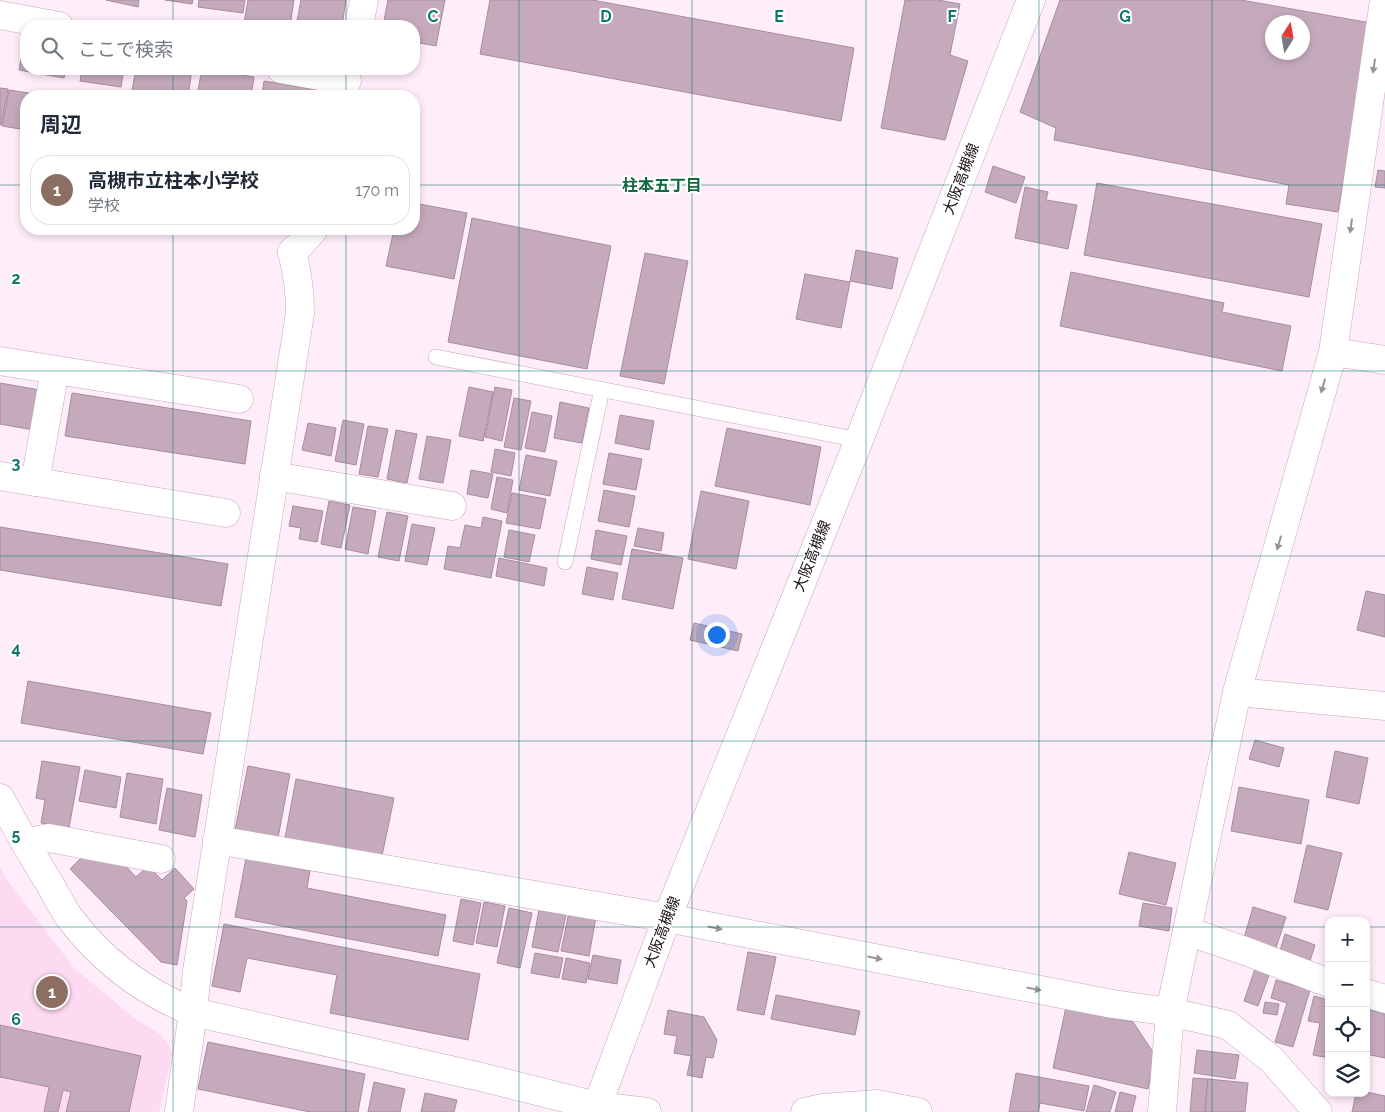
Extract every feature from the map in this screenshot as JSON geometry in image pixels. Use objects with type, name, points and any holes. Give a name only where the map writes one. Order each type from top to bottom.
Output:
[{"type":"street","points":[[360,20],[364,0]]},
{"type":"street","name":"大阪高槻線","points":[[596,1109],[667,918],[859,440],[1031,0]]},
{"type":"street","points":[[1162,1112],[1170,1012],[1237,692],[1333,352],[1384,0]]},
{"type":"street","points":[[0,15],[27,20]]},
{"type":"street","points":[[311,75],[347,82]]},
{"type":"street","points":[[179,1112],[197,971],[300,313],[300,290],[292,252],[309,235]]},
{"type":"street","points":[[1333,352],[1385,360]]},
{"type":"street","points":[[0,361],[239,399]]},
{"type":"street","points":[[35,482],[55,370]]},
{"type":"street","points":[[0,476],[226,513]]},
{"type":"street","points":[[274,476],[452,506]]},
{"type":"street","points":[[1237,692],[1385,706]]},
{"type":"street","points":[[0,798],[69,917],[94,945],[132,980],[193,1012],[481,1077],[596,1109],[648,1112]]},
{"type":"street","points":[[25,843],[49,838],[161,859]]},
{"type":"street","points":[[217,840],[667,918],[1112,1004],[1170,1012],[1228,1025],[1270,1059],[1318,1112]]},
{"type":"street","points":[[1186,931],[1325,981]]},
{"type":"street","points":[[1370,994],[1385,999]]},
{"type":"street","points":[[805,1112],[822,1108],[877,1104],[918,1112]]},
{"type":"lane","points":[[436,357],[859,440]]},
{"type":"lane","points":[[565,562],[602,389]]},
{"type":"shaded area","points":[[0,867],[6,878],[74,968],[133,1017],[161,1035],[173,1051],[159,1112],[0,1112]]},
{"type":"building","points":[[106,0],[139,0],[138,7]]},
{"type":"building","points":[[165,0],[193,0],[192,4]]},
{"type":"building","points":[[199,0],[245,0],[243,13],[198,7]]},
{"type":"building","points":[[248,0],[294,0],[291,20],[245,20]]},
{"type":"building","points":[[301,0],[346,0],[343,20],[297,20]]},
{"type":"building","points":[[388,0],[445,0],[436,46],[420,43],[420,20],[384,20]]},
{"type":"building","points":[[490,0],[592,0],[854,48],[841,121],[480,54]]},
{"type":"building","points":[[905,0],[938,0],[960,4],[950,55],[968,61],[945,140],[881,128]]},
{"type":"building","points":[[1060,0],[1241,0],[1371,23],[1338,212],[1286,204],[1289,185],[1054,140],[1056,128],[1020,112]]},
{"type":"building","points":[[47,75],[65,75],[64,78]]},
{"type":"building","points":[[81,75],[123,75],[121,87],[80,81]]},
{"type":"building","points":[[135,75],[191,75],[189,90],[132,90]]},
{"type":"building","points":[[201,75],[241,75],[254,77],[252,90],[198,90]]},
{"type":"building","points":[[264,81],[317,90],[263,90]]},
{"type":"building","points":[[0,88],[8,89],[1,125],[0,125]]},
{"type":"building","points":[[9,90],[20,92],[20,129],[2,126]]},
{"type":"building","points":[[993,166],[1025,177],[1016,203],[985,192]]},
{"type":"building","points":[[1378,170],[1385,171],[1385,188],[1375,187]]},
{"type":"building","points":[[1097,183],[1322,224],[1309,297],[1084,255]]},
{"type":"building","points":[[1025,187],[1048,192],[1046,200],[1077,205],[1068,249],[1015,238]]},
{"type":"building","points":[[420,204],[467,213],[454,279],[386,266],[393,235],[420,235]]},
{"type":"building","points":[[472,218],[611,246],[587,369],[448,342]]},
{"type":"building","points":[[856,250],[898,258],[892,289],[850,281]]},
{"type":"building","points":[[645,253],[688,261],[664,384],[620,376]]},
{"type":"building","points":[[1071,272],[1224,303],[1222,312],[1291,326],[1282,371],[1060,326]]},
{"type":"building","points":[[805,274],[850,282],[841,328],[796,319]]},
{"type":"building","points":[[0,383],[46,391],[39,431],[0,424]]},
{"type":"building","points":[[469,387],[493,392],[483,441],[459,436]]},
{"type":"building","points":[[495,387],[512,390],[502,441],[485,437]]},
{"type":"building","points":[[72,393],[251,421],[245,464],[65,436]]},
{"type":"building","points":[[514,398],[531,401],[521,450],[504,447]]},
{"type":"building","points":[[560,402],[589,408],[582,443],[554,438]]},
{"type":"building","points":[[532,412],[552,416],[545,452],[525,448]]},
{"type":"building","points":[[620,415],[654,421],[649,450],[615,443]]},
{"type":"building","points":[[343,420],[364,424],[356,465],[335,461]]},
{"type":"building","points":[[308,423],[336,428],[331,456],[302,450]]},
{"type":"building","points":[[368,426],[388,429],[378,477],[359,474]]},
{"type":"building","points":[[727,428],[821,447],[810,505],[715,486]]},
{"type":"building","points":[[396,430],[417,434],[407,483],[387,479]]},
{"type":"building","points":[[427,436],[451,440],[443,483],[419,479]]},
{"type":"building","points":[[495,449],[515,453],[511,476],[491,472]]},
{"type":"building","points":[[609,453],[642,459],[636,490],[603,484]]},
{"type":"building","points":[[526,455],[557,461],[550,496],[519,490]]},
{"type":"building","points":[[471,470],[493,474],[488,498],[467,494]]},
{"type":"building","points":[[497,477],[513,480],[507,513],[491,509]]},
{"type":"building","points":[[604,490],[635,496],[629,527],[598,521]]},
{"type":"building","points":[[701,491],[749,501],[736,569],[688,559]]},
{"type":"building","points":[[512,493],[546,499],[540,529],[506,523]]},
{"type":"building","points":[[329,501],[350,505],[341,548],[321,544]]},
{"type":"building","points":[[293,506],[323,511],[317,542],[299,539],[301,528],[289,526]]},
{"type":"building","points":[[353,507],[376,511],[368,554],[345,549]]},
{"type":"building","points":[[387,512],[408,516],[399,561],[378,557]]},
{"type":"building","points":[[483,517],[502,521],[491,578],[444,569],[448,546],[460,548],[465,525],[481,528]]},
{"type":"building","points":[[412,524],[435,528],[427,565],[405,561]]},
{"type":"building","points":[[0,527],[228,564],[221,606],[0,570]]},
{"type":"building","points":[[638,528],[664,533],[661,551],[634,546]]},
{"type":"building","points":[[509,530],[535,535],[529,562],[504,557]]},
{"type":"building","points":[[596,530],[627,536],[621,565],[591,559]]},
{"type":"building","points":[[632,549],[683,558],[673,609],[622,599]]},
{"type":"building","points":[[499,558],[547,568],[544,586],[496,576]]},
{"type":"building","points":[[587,567],[618,573],[613,600],[582,594]]},
{"type":"building","points":[[1366,591],[1385,595],[1385,637],[1357,630]]},
{"type":"building","points":[[694,623],[742,634],[738,651],[690,640]]},
{"type":"building","points":[[28,681],[211,713],[203,754],[21,723]]},
{"type":"building","points":[[1255,740],[1284,748],[1279,767],[1249,759]]},
{"type":"building","points":[[1335,751],[1368,758],[1359,804],[1326,797]]},
{"type":"building","points":[[42,761],[80,767],[69,828],[41,823],[45,800],[36,798]]},
{"type":"building","points":[[248,766],[290,774],[278,838],[235,830]]},
{"type":"building","points":[[85,770],[121,777],[116,808],[79,801]]},
{"type":"building","points":[[127,773],[163,779],[156,824],[120,817]]},
{"type":"building","points":[[296,779],[394,798],[382,856],[285,838]]},
{"type":"building","points":[[1239,787],[1309,800],[1301,844],[1231,831]]},
{"type":"building","points":[[167,788],[202,795],[195,837],[159,830]]},
{"type":"building","points":[[1307,845],[1342,853],[1328,910],[1294,902]]},
{"type":"building","points":[[1129,852],[1176,863],[1166,905],[1119,894]]},
{"type":"building","points":[[83,856],[119,859],[136,877],[148,866],[162,880],[175,868],[194,889],[184,898],[187,901],[177,965],[161,962],[70,869]]},
{"type":"building","points":[[246,858],[310,871],[307,888],[446,915],[438,956],[235,917]]},
{"type":"building","points":[[461,899],[481,903],[473,945],[453,941]]},
{"type":"building","points":[[484,902],[505,906],[497,947],[476,943]]},
{"type":"building","points":[[1143,903],[1172,908],[1169,931],[1139,926]]},
{"type":"building","points":[[1253,907],[1286,917],[1276,948],[1244,938]]},
{"type":"building","points":[[509,908],[532,913],[520,968],[497,963]]},
{"type":"building","points":[[539,910],[566,915],[558,952],[532,947]]},
{"type":"building","points":[[569,912],[596,917],[589,956],[561,951]]},
{"type":"building","points":[[224,924],[480,974],[468,1040],[330,1013],[337,975],[247,958],[240,992],[212,986]]},
{"type":"building","points":[[1285,934],[1315,945],[1309,964],[1279,954]]},
{"type":"building","points":[[748,952],[776,957],[764,1015],[737,1010]]},
{"type":"building","points":[[535,953],[563,958],[559,978],[531,973]]},
{"type":"building","points":[[593,955],[621,960],[617,984],[588,979]]},
{"type":"building","points":[[566,958],[590,963],[586,983],[562,979]]},
{"type":"building","points":[[1255,969],[1269,975],[1258,1006],[1244,1001]]},
{"type":"building","points":[[1276,980],[1310,990],[1293,1047],[1275,1042],[1287,1003],[1271,998]]},
{"type":"building","points":[[776,995],[860,1011],[855,1035],[771,1019]]},
{"type":"building","points":[[1314,996],[1325,999],[1325,1057],[1313,1055],[1320,1023],[1308,1021]]},
{"type":"building","points":[[1265,1002],[1279,1004],[1277,1015],[1263,1013]]},
{"type":"building","points":[[1066,1007],[1133,1022],[1155,1055],[1148,1089],[1053,1068]]},
{"type":"building","points":[[668,1010],[704,1017],[717,1040],[713,1058],[706,1057],[702,1078],[687,1075],[691,1056],[674,1053],[677,1036],[664,1034]]},
{"type":"building","points":[[1370,1010],[1385,1014],[1385,1058],[1370,1055]]},
{"type":"building","points":[[0,1025],[141,1056],[129,1112],[66,1112],[71,1092],[63,1090],[58,1112],[44,1112],[49,1087],[0,1077]]},
{"type":"building","points":[[208,1042],[365,1074],[358,1112],[310,1112],[198,1089]]},
{"type":"building","points":[[1197,1050],[1239,1055],[1235,1079],[1194,1073]]},
{"type":"building","points":[[1016,1073],[1089,1086],[1084,1111],[1040,1103],[1038,1112],[1009,1112]]},
{"type":"building","points":[[1193,1078],[1208,1079],[1205,1112],[1190,1112]]},
{"type":"building","points":[[1208,1079],[1248,1083],[1245,1112],[1205,1112]]},
{"type":"building","points":[[374,1082],[405,1089],[400,1112],[368,1112]]},
{"type":"building","points":[[1094,1085],[1116,1092],[1110,1112],[1086,1112]]},
{"type":"building","points":[[1120,1092],[1136,1096],[1132,1112],[1115,1112]]},
{"type":"building","points":[[425,1093],[457,1100],[454,1112],[421,1112]]},
{"type":"building","points":[[1370,1093],[1385,1096],[1385,1112],[1352,1112],[1355,1097],[1370,1097]]},
{"type":"place","name":"高槻市立柱本小学校","points":[[52,992]]},
{"type":"district","name":"柱本五丁目","points":[[662,185]]}]
